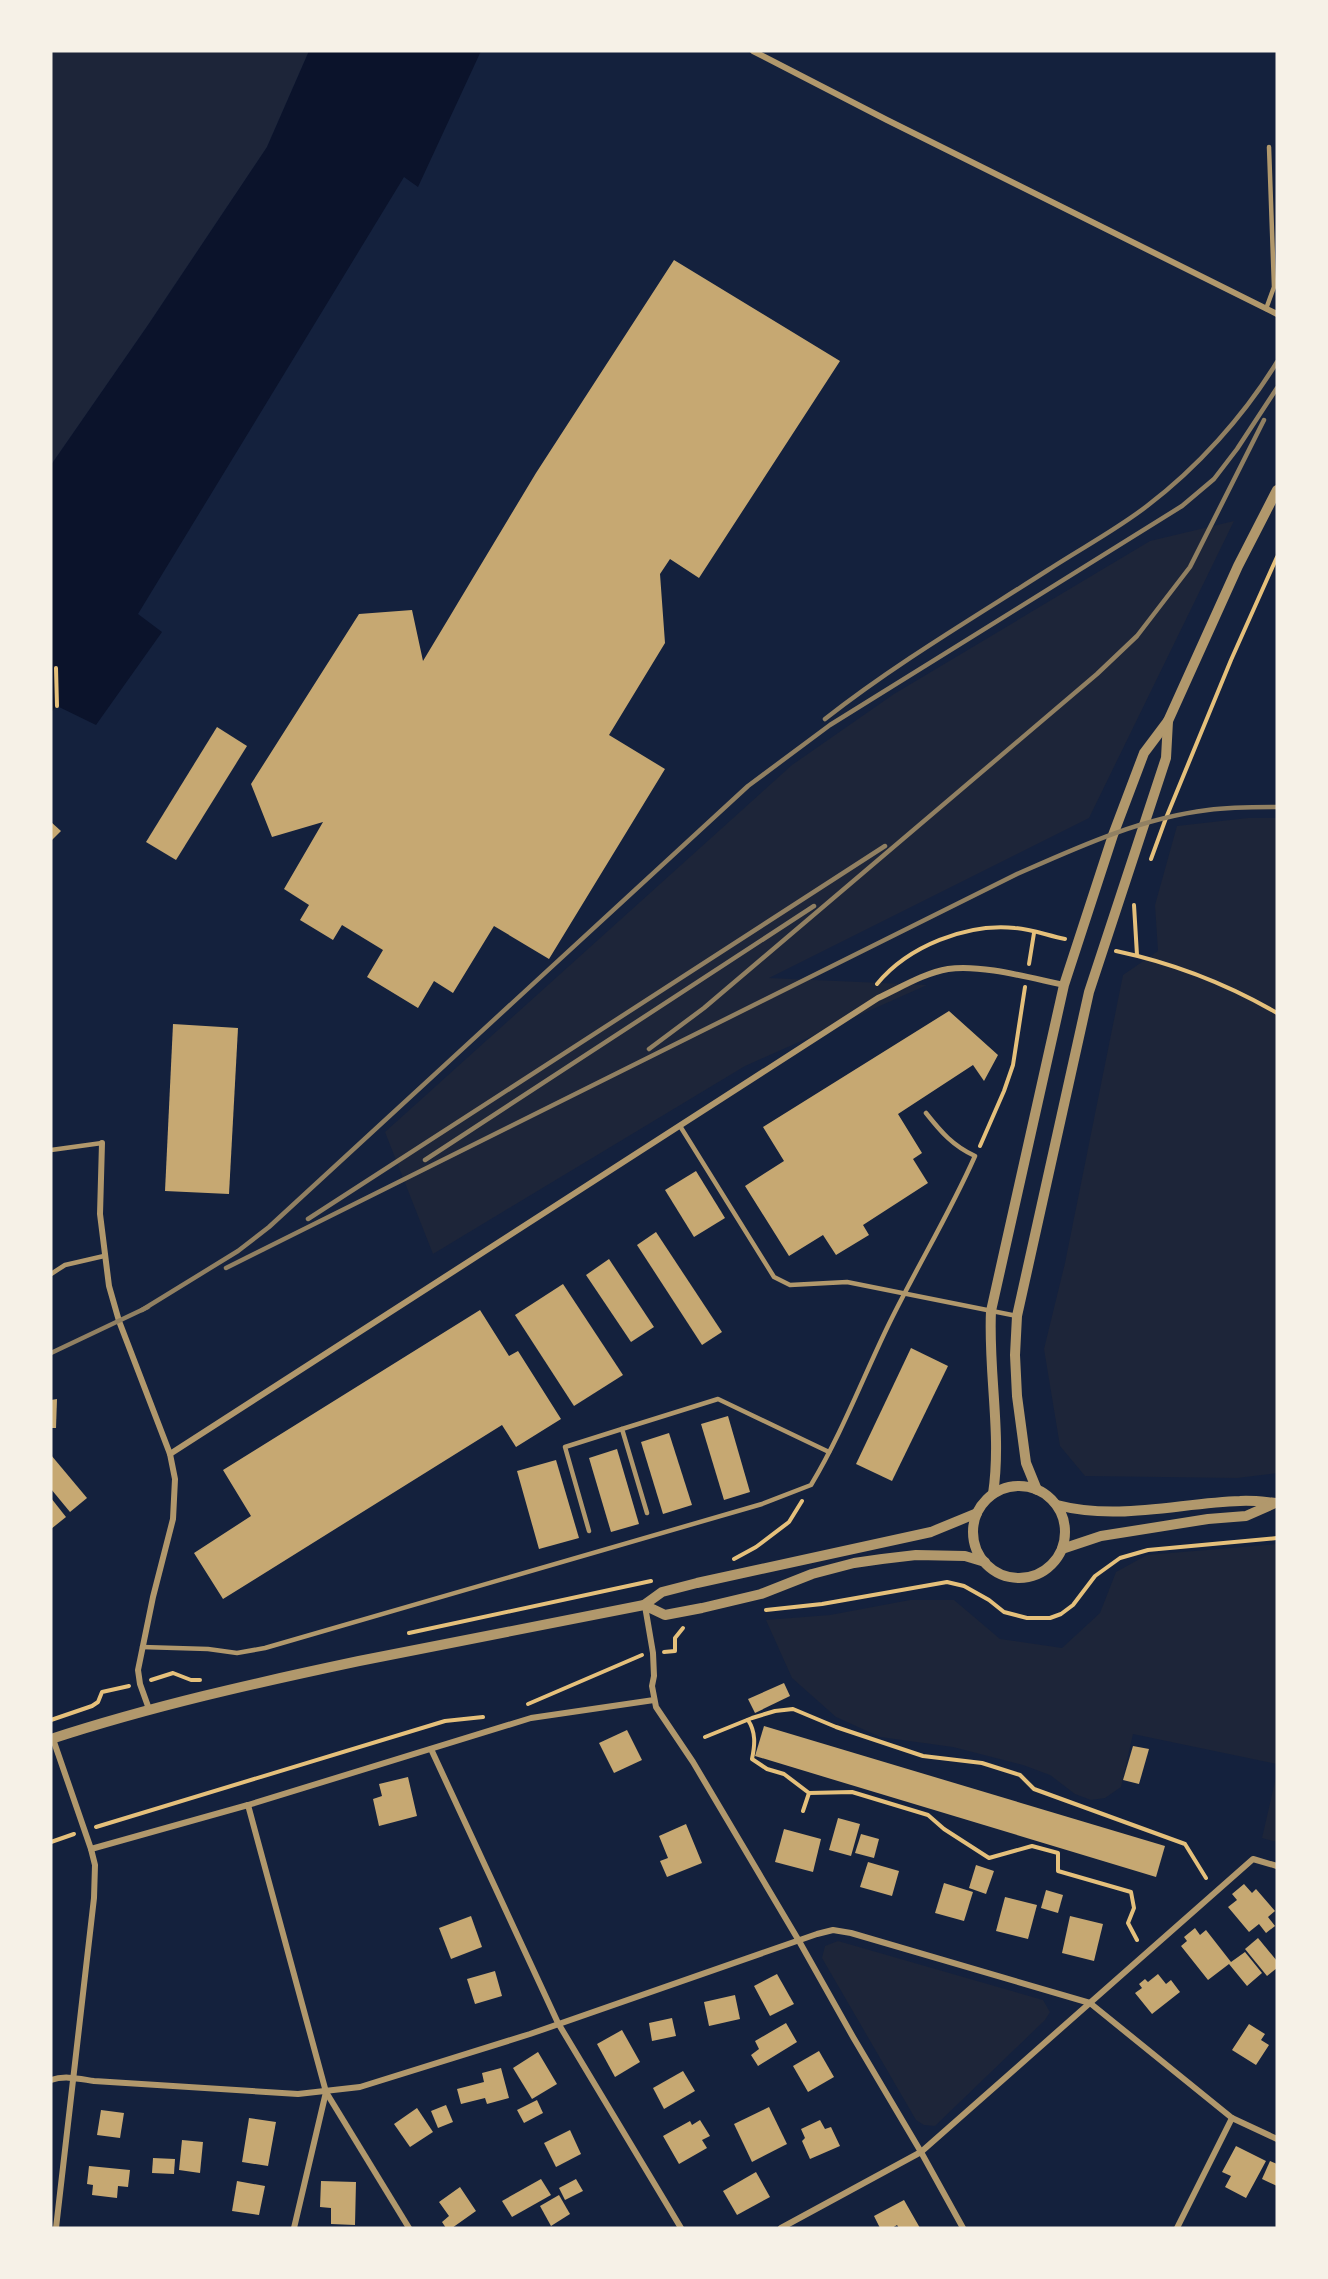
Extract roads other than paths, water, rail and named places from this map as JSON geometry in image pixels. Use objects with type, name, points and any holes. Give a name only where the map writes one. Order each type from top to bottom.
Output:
[{"type":"street","points":[[753,51],[1277,314]]},
{"type":"street","points":[[993,1494],[996,1465],[989,1352],[991,1311],[1064,985],[1113,835],[1144,753],[1168,721],[1238,566],[1277,490]]},
{"type":"street","points":[[1037,1490],[1026,1463],[1017,1396],[1015,1355],[1017,1316],[1082,1018],[1166,758],[1168,721]]},
{"type":"street","points":[[170,1454],[878,998],[946,969],[964,968],[1064,985]]},
{"type":"street","points":[[102,1143],[100,1214],[108,1286],[170,1454],[175,1479],[173,1519],[138,1670],[140,1684],[149,1709]]},
{"type":"street","points":[[1016,1486],[1037,1490],[1057,1505],[1065,1525],[1062,1549],[1050,1566],[1043,1571],[1017,1578],[999,1573],[985,1562],[976,1546],[974,1525],[977,1513],[993,1494],[1004,1488],[1016,1486]]},
{"type":"street","points":[[1057,1505],[1095,1512],[1141,1511],[1240,1501],[1277,1503]]},
{"type":"street","points":[[1062,1549],[1101,1536],[1245,1516],[1277,1503]]},
{"type":"street","points":[[56,2228],[94,1898],[95,1864],[52,1739],[149,1709],[296,1674],[645,1605],[662,1592],[931,1532],[977,1513]]},
{"type":"street","points":[[645,1605],[665,1615],[702,1608],[761,1594],[812,1574],[882,1558],[965,1557],[985,1562]]},
{"type":"street","points":[[645,1605],[653,1653],[654,1700],[799,1941],[963,2228]]},
{"type":"street","points":[[91,1850],[248,1805],[531,1718],[654,1700]]},
{"type":"street","points":[[431,1749],[558,2023],[681,2228]]},
{"type":"street","points":[[248,1805],[326,2092],[409,2228]]},
{"type":"street","points":[[781,2228],[921,2152],[1252,1859],[1277,1866]]},
{"type":"street","points":[[51,2080],[59,2077],[298,2094],[360,2086],[558,2023],[833,1930],[851,1933],[1090,2003],[1232,2118],[1277,2139]]},
{"type":"street","points":[[294,2228],[326,2092]]},
{"type":"street","points":[[1177,2228],[1232,2118]]},
{"type":"lane","points":[[1266,309],[1274,287],[1269,147]]},
{"type":"lane","points":[[142,1647],[208,1649],[237,1653],[265,1648],[762,1504],[812,1485],[904,1293],[957,1197],[975,1156],[946,1139],[926,1113]]},
{"type":"lane","points":[[680,1126],[774,1277],[790,1285],[847,1282],[1017,1316]]},
{"type":"lane","points":[[51,1150],[102,1143]]},
{"type":"lane","points":[[51,1274],[65,1265],[104,1256]]},
{"type":"lane","points":[[589,1531],[565,1447],[718,1399],[829,1452]]},
{"type":"lane","points":[[622,1429],[648,1513]]},
{"type":"railway","points":[[825,719],[907,660],[1135,515],[1166,491],[1235,421],[1277,362]]},
{"type":"railway","points":[[142,1310],[238,1251],[269,1227],[748,786],[830,725],[1182,506],[1214,479],[1237,449],[1277,388]]},
{"type":"railway","points":[[649,1049],[704,1008],[1097,674],[1137,636],[1190,567],[1264,420]]},
{"type":"railway","points":[[226,1268],[1017,874],[1110,835],[1158,820],[1217,809],[1277,807]]},
{"type":"railway","points":[[308,1219],[885,846]]},
{"type":"railway","points":[[425,1160],[814,906]]},
{"type":"railway","points":[[51,1353],[148,1307]]}]
